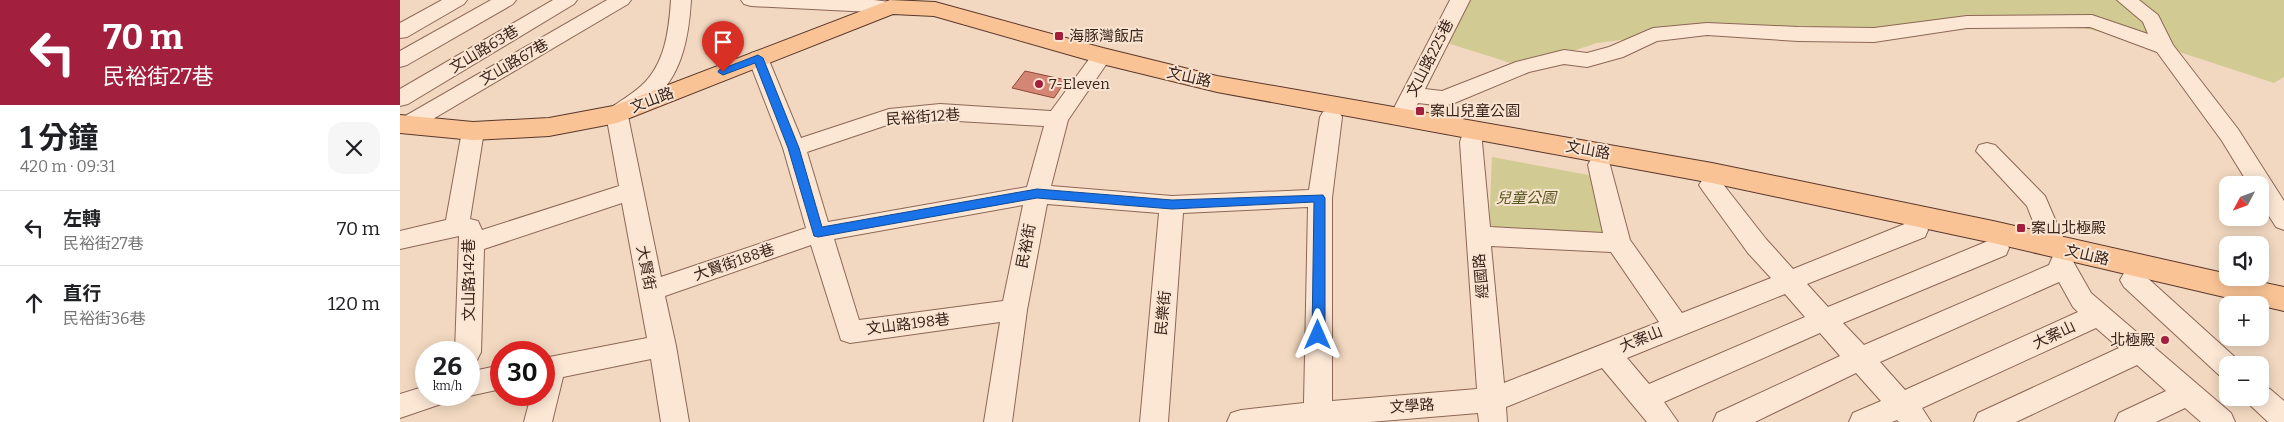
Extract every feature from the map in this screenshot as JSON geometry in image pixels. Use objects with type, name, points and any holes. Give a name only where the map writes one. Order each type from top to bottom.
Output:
[{"type":"main road","name":"文山路","points":[[404,124],[473,131],[548,127],[617,114],[758,58],[881,4],[923,19],[1098,62],[1210,95],[1331,117],[1473,136],[1711,179],[2060,260],[2133,280],[2219,299]]},
{"type":"main road","name":"文山路","points":[[1098,62],[1217,84],[1406,106],[1473,136],[1598,165],[1711,179],[1997,248],[2284,299]]},
{"type":"main road","points":[[2269,310],[2284,314]]},
{"type":"street","points":[[400,32],[458,0]]},
{"type":"street","points":[[400,60],[506,0]]},
{"type":"street","name":"文山路63巷","points":[[400,99],[567,0]]},
{"type":"street","name":"文山路67巷","points":[[404,124],[621,0]]},
{"type":"street","points":[[617,114],[652,88],[670,60],[680,30],[681,0]]},
{"type":"street","points":[[751,0],[881,4]]},
{"type":"street","name":"文山路225巷","points":[[1406,106],[1460,0]]},
{"type":"street","points":[[2127,0],[2150,19],[2164,46],[2230,135],[2284,221]]},
{"type":"street","points":[[1406,106],[1444,99],[1523,67],[1564,57],[1587,60],[1616,52],[1653,35],[1707,29],[1798,34],[1874,34],[1967,22],[2092,21],[2164,46]]},
{"type":"street","name":"文山路198巷","points":[[758,58],[794,148],[818,233],[850,332],[1014,310]]},
{"type":"street","name":"民裕街","points":[[998,422],[1014,310],[1037,194],[1057,119],[1098,62]]},
{"type":"street","name":"民裕街12巷","points":[[794,148],[889,117],[940,112],[1057,119]]},
{"type":"street","name":"大賢街","points":[[617,114],[630,191],[663,346],[675,422]]},
{"type":"street","points":[[1318,414],[1320,198],[1331,117]]},
{"type":"street","name":"文山路142巷","points":[[468,341],[464,235],[473,131]]},
{"type":"street","name":"經國路","points":[[1473,136],[1477,236],[1493,411]]},
{"type":"street","points":[[1987,151],[2037,202],[2060,260],[2082,300],[2221,422]]},
{"type":"street","points":[[1598,165],[1618,243],[1676,326]]},
{"type":"street","points":[[1711,179],[1757,246],[1909,414]]},
{"type":"street","points":[[400,240],[464,235],[630,191]]},
{"type":"street","name":"大賢街188巷","points":[[650,291],[818,233],[1037,194],[1172,205],[1320,198]]},
{"type":"street","name":"民樂街","points":[[1154,422],[1172,205]]},
{"type":"street","name":"大案山","points":[[1493,411],[1606,353],[1916,230]]},
{"type":"street","points":[[1477,236],[1618,243]]},
{"type":"street","points":[[1645,398],[1824,320],[1997,248]]},
{"type":"street","points":[[1727,422],[1860,359],[2060,260]]},
{"type":"street","points":[[2133,280],[2219,359]]},
{"type":"street","name":"大案山","points":[[1863,422],[1909,414],[2098,315]]},
{"type":"street","points":[[555,367],[663,346]]},
{"type":"street","points":[[1988,422],[2140,351]]},
{"type":"street","points":[[1606,353],[1664,422]]},
{"type":"street","points":[[2128,422],[2188,393]]},
{"type":"street","points":[[2269,405],[2284,419]]},
{"type":"street","points":[[538,422],[541,406]]},
{"type":"street","name":"文學路","points":[[1241,422],[1318,414],[1493,411]]},
{"type":"green space","points":[[1460,0],[2284,0],[2284,77],[2274,83],[2164,47],[2055,21],[1890,32],[1707,29],[1597,43],[1523,67],[1438,40]]},
{"type":"green space","name":"兒童公園","points":[[1492,157],[1594,176],[1609,235],[1489,230]]},
{"type":"building","name":"7-Eleven","points":[[1025,71],[1066,80],[1054,98],[1012,88]]},
{"type":"place","name":"海豚灣飯店","points":[[1059,36]]},
{"type":"place","name":"7-Eleven","points":[[1039,84]]},
{"type":"place","name":"案山兒童公園","points":[[1420,111]]},
{"type":"place","name":"案山北極殿","points":[[2021,228]]},
{"type":"place","name":"北極殿","points":[[2165,340]]},
{"type":"route","points":[[723,72],[758,58],[794,148],[818,233],[1037,194],[1172,205],[1320,198],[1318,335]]}]
